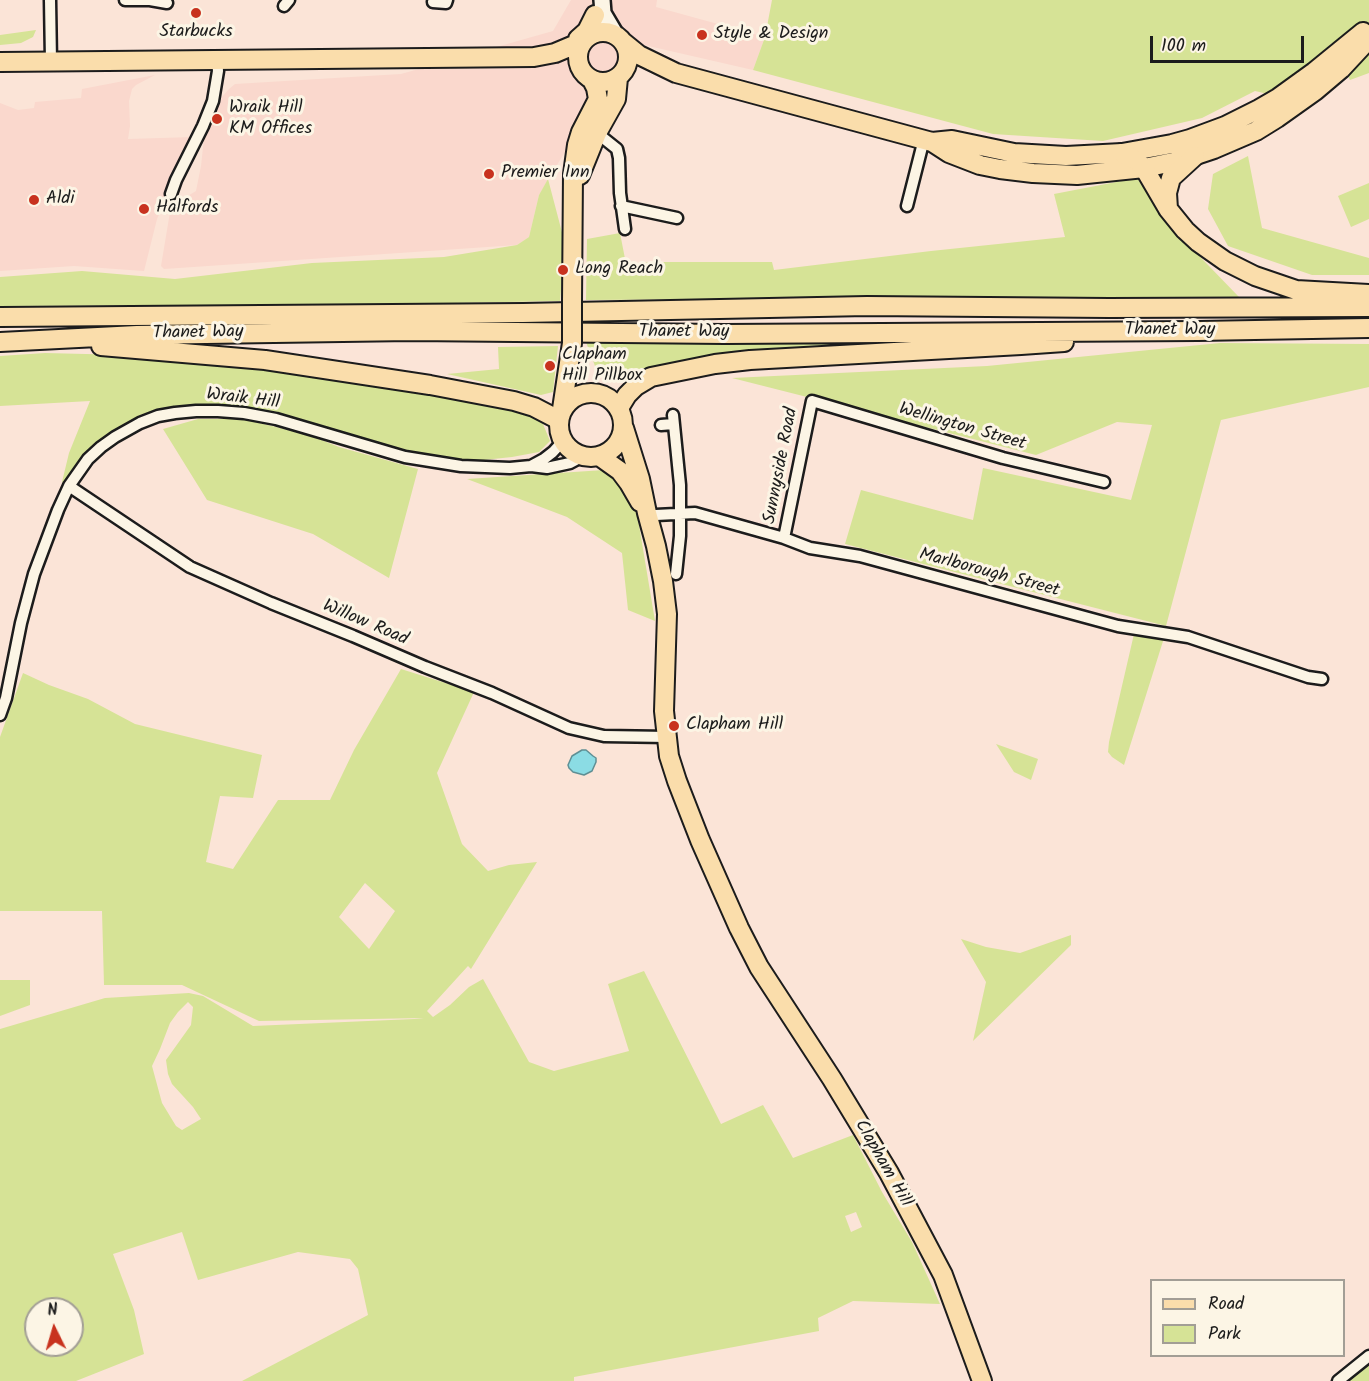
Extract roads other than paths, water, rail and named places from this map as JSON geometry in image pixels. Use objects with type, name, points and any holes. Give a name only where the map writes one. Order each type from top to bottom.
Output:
[{"type":"main road","points":[[560,415],[574,397],[593,392],[603,394],[612,399],[619,408],[624,428],[616,446],[608,452],[591,456],[575,453],[568,448],[559,430],[560,415],[572,343],[573,174],[581,132],[598,99],[596,88],[579,65],[579,51],[588,37],[599,5]]},
{"type":"main road","points":[[574,193],[597,133],[616,99],[620,76],[628,62],[627,48],[608,23],[599,5]]},
{"type":"main road","points":[[562,51],[584,34],[599,5]]},
{"type":"main road","points":[[928,141],[952,140],[1014,153],[1081,156],[1122,153],[1190,139],[1225,126],[1269,103],[1296,85],[1369,27]]},
{"type":"main road","points":[[534,57],[562,51],[594,34],[605,32],[619,38],[639,55],[676,73],[928,141],[949,153],[980,165],[1016,171],[1077,175],[1144,168],[1195,156],[1256,131],[1315,91],[1369,39]]},
{"type":"main road","points":[[0,62],[534,57],[561,60],[574,65],[599,82],[608,82],[620,76],[645,72],[676,73]]},
{"type":"main road","points":[[1122,153],[1137,161],[1144,168],[1168,209],[1185,230],[1225,261],[1255,276],[1296,290],[1369,294]]},
{"type":"main road","points":[[1168,209],[1167,193],[1171,178],[1195,156]]},
{"type":"main road","name":"Thanet Way","points":[[0,317],[523,313],[867,306],[1369,307]]},
{"type":"main road","name":"Thanet Way","points":[[0,342],[137,334],[411,331],[725,334],[1369,328]]},
{"type":"main road","points":[[619,408],[636,386],[651,377],[729,362],[1021,345],[1198,331]]},
{"type":"main road","points":[[28,339],[265,360],[430,385],[514,401],[560,415]]},
{"type":"main road","points":[[572,343],[576,366],[593,392]]},
{"type":"main road","name":"Clapham Hill","points":[[624,428],[640,479],[656,546],[667,614],[664,711],[669,756],[677,781],[700,840],[759,967],[832,1079],[900,1194],[943,1275],[982,1381]]},
{"type":"main road","name":"Clapham Hill","points":[[591,456],[620,471],[648,517]]},
{"type":"street","points":[[50,0],[51,61]]},
{"type":"street","points":[[126,0],[166,3]]},
{"type":"street","points":[[433,3],[446,3],[447,0]]},
{"type":"street","points":[[171,194],[213,101],[218,71],[217,59]]},
{"type":"street","points":[[597,133],[617,149],[625,229]]},
{"type":"street","points":[[907,206],[928,141]]},
{"type":"street","points":[[621,206],[676,218]]},
{"type":"street","name":"Wellington Street","points":[[812,401],[1003,458],[1104,482]]},
{"type":"street","name":"Sunnyside Road","points":[[784,538],[812,401]]},
{"type":"street","name":"Wraik Hill","points":[[0,716],[34,574],[58,510],[69,486],[88,459],[130,428],[158,416],[175,412],[218,411],[276,419],[395,455],[435,463],[461,466],[547,468],[591,456]]},
{"type":"street","points":[[661,425],[673,420],[680,485],[680,536],[676,574]]},
{"type":"street","points":[[531,466],[544,459],[563,441]]},
{"type":"street","name":"Willow Road","points":[[69,486],[190,567],[425,667],[492,693],[569,728],[604,736],[668,737]]},
{"type":"street","name":"Marlborough Street","points":[[648,517],[695,513],[784,538],[810,548],[860,556],[1118,626],[1188,637],[1308,677],[1322,679]]},
{"type":"street","points":[[1338,1381],[1369,1356]]},
{"type":"water","points":[[586,750],[596,758],[592,771],[584,775],[573,772],[568,765],[572,756]]},
{"type":"place","name":"Starbucks","points":[[196,13]]},
{"type":"place","name":"Style & Design","points":[[702,35]]},
{"type":"place","name":"Wraik Hill KM Offices","points":[[217,119]]},
{"type":"place","name":"Premier Inn","points":[[489,174]]},
{"type":"place","name":"Aldi","points":[[34,200]]},
{"type":"place","name":"Halfords","points":[[144,209]]},
{"type":"place","name":"Long Reach","points":[[563,270]]},
{"type":"place","name":"Clapham Hill Pillbox","points":[[550,366]]},
{"type":"place","name":"Clapham Hill","points":[[674,726]]}]
